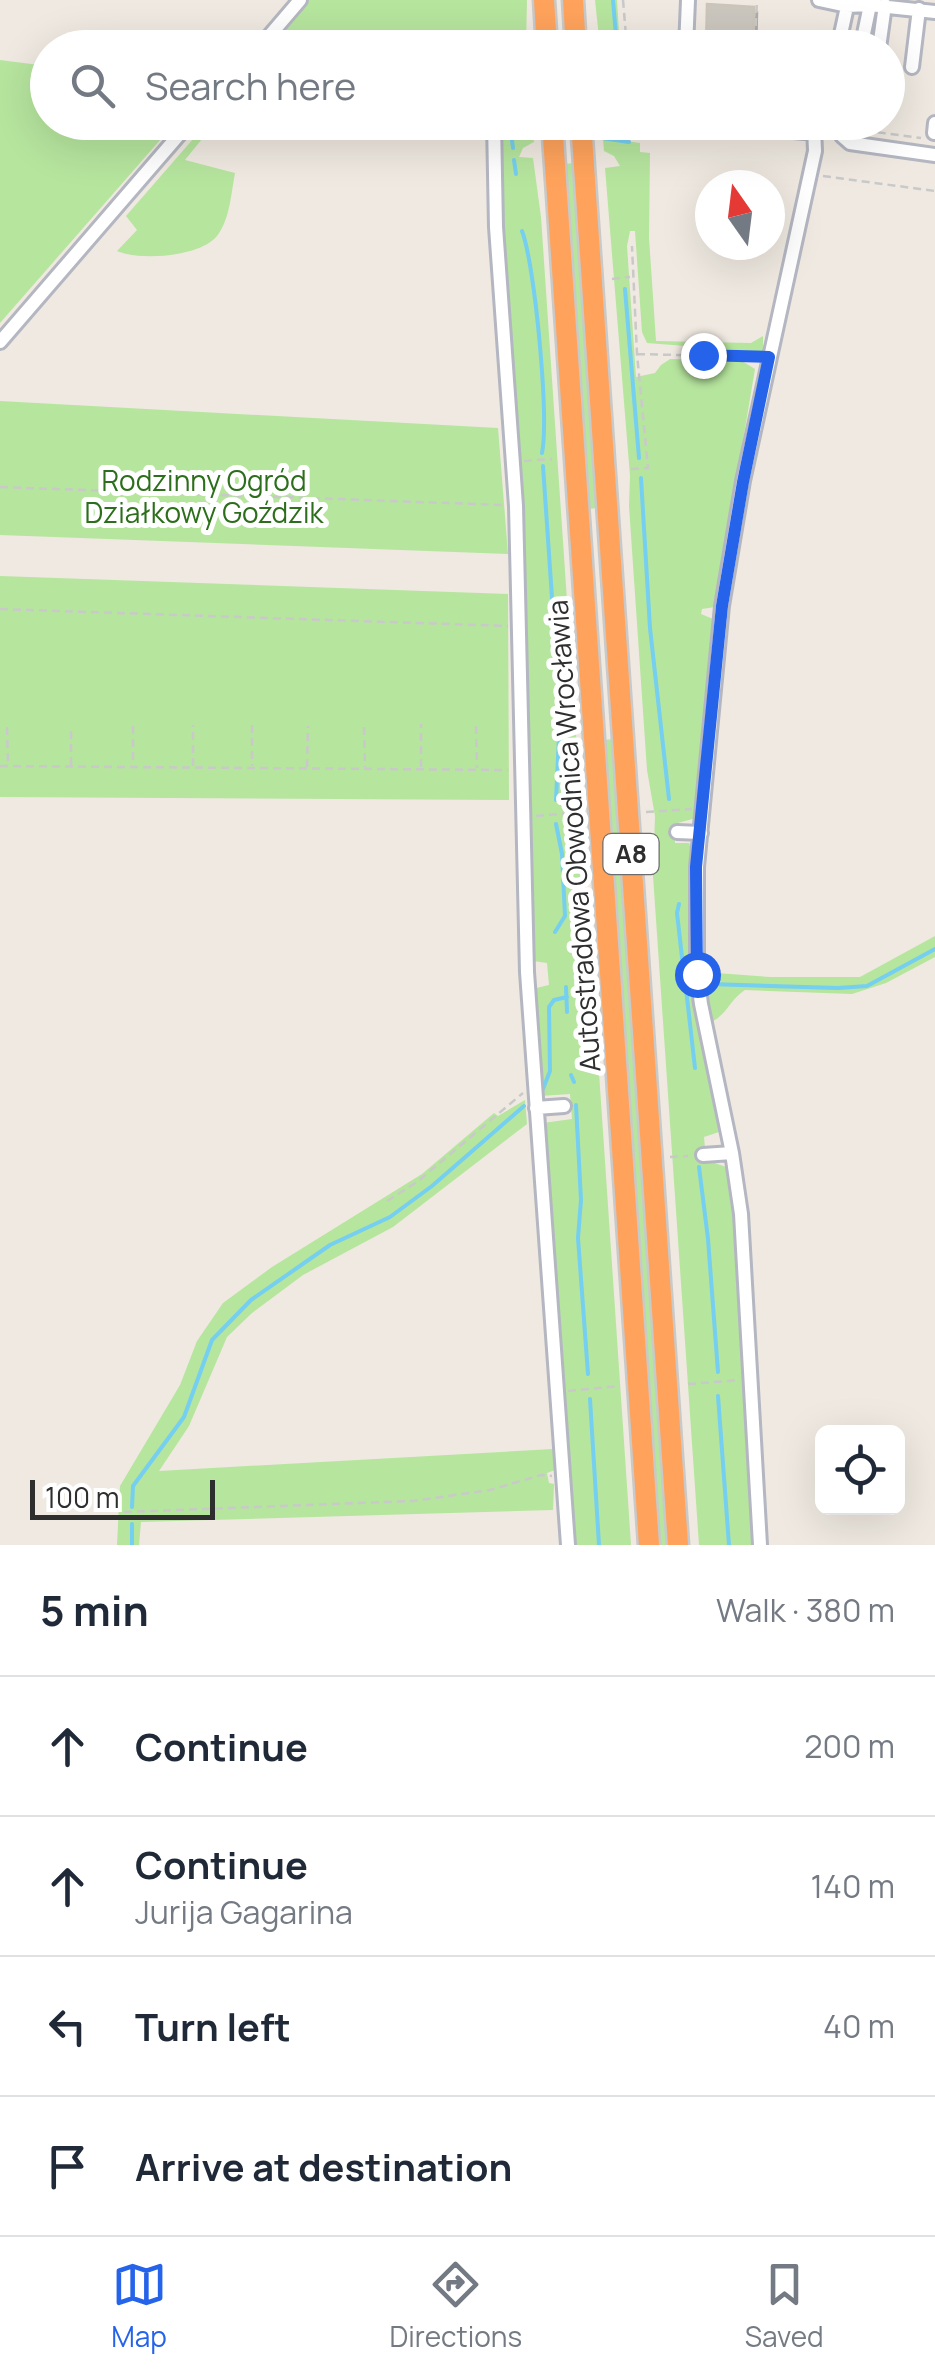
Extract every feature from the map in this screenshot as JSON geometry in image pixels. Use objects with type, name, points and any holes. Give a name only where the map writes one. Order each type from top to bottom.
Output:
[{"type":"highway","points":[[544,0],[546,30]]},
{"type":"highway","points":[[573,0],[575,30]]},
{"type":"highway","name":"Autostradowa Obwodnica Wrocławia","points":[[553,140],[649,1545]]},
{"type":"highway","name":"Autostradowa Obwodnica Wrocławia","points":[[583,140],[678,1545]]},
{"type":"street","points":[[274,30],[300,0]]},
{"type":"street","points":[[687,30],[688,0]]},
{"type":"street","points":[[819,0],[935,12]]},
{"type":"street","points":[[842,30],[848,3]]},
{"type":"street","points":[[868,30],[877,5]]},
{"type":"street","points":[[877,5],[878,30]]},
{"type":"street","points":[[912,68],[919,9]]},
{"type":"street","points":[[934,136],[935,124]]},
{"type":"street","points":[[0,342],[174,140]]},
{"type":"street","points":[[494,140],[496,227],[516,506],[527,972],[568,1545]]},
{"type":"street","points":[[760,1545],[741,1214],[732,1153],[706,1038],[697,974],[696,900],[722,606],[743,482],[816,140]]},
{"type":"street","points":[[846,140],[850,144],[935,155]]},
{"type":"street","points":[[677,832],[701,833]]},
{"type":"street","points":[[536,1108],[564,1106]]},
{"type":"street","points":[[704,1155],[732,1153]]},
{"type":"path","points":[[623,0],[626,30]]},
{"type":"path","points":[[756,30],[757,0]]},
{"type":"path","points":[[905,134],[934,136]]},
{"type":"path","points":[[809,174],[935,190]]},
{"type":"path","points":[[631,469],[648,468],[632,246]]},
{"type":"path","points":[[612,278],[633,277]]},
{"type":"path","points":[[637,354],[769,357]]},
{"type":"path","points":[[539,460],[552,459]]},
{"type":"path","points":[[0,487],[504,505]]},
{"type":"path","points":[[0,609],[508,626]]},
{"type":"path","points":[[421,724],[421,769]]},
{"type":"path","points":[[252,725],[252,768]]},
{"type":"path","points":[[133,726],[133,767]]},
{"type":"path","points":[[192,767],[193,726]]},
{"type":"path","points":[[308,726],[308,768]]},
{"type":"path","points":[[364,726],[364,768]]},
{"type":"path","points":[[476,726],[477,770]]},
{"type":"path","points":[[8,728],[8,766]]},
{"type":"path","points":[[71,728],[71,766]]},
{"type":"path","points":[[0,766],[509,770]]},
{"type":"path","points":[[646,812],[675,810]]},
{"type":"path","points":[[546,816],[584,812]]},
{"type":"path","points":[[387,1201],[440,1163],[500,1110],[524,1092],[534,1090]]},
{"type":"path","points":[[670,1157],[704,1155]]},
{"type":"path","points":[[688,1384],[751,1379]]},
{"type":"path","points":[[583,1389],[622,1386]]},
{"type":"path","points":[[124,1512],[413,1500],[490,1490],[541,1475],[563,1478]]},
{"type":"green space","points":[[309,0],[527,0],[526,30],[283,30]]},
{"type":"green space","points":[[595,0],[617,0],[619,30],[598,30]]},
{"type":"green space","points":[[0,60],[30,64],[30,140],[160,140],[0,323]]},
{"type":"green space","points":[[192,140],[201,140],[185,160],[235,173],[221,229],[209,243],[197,249],[140,256],[117,251],[137,230],[126,216]]},
{"type":"green space","points":[[501,140],[534,140],[519,157],[533,158],[541,217],[631,1545],[573,1545],[543,1123],[572,1119],[570,1094],[540,1096],[532,989],[549,985],[547,963],[533,961],[532,956],[526,588],[519,507],[523,485],[509,342]]},
{"type":"green space","points":[[603,140],[618,140],[640,143],[640,152],[650,153],[649,238],[656,341],[751,343],[763,336],[763,352],[647,343],[642,332],[635,231],[630,231],[627,246],[636,377],[655,373],[670,359],[742,361],[755,369],[715,607],[702,609],[701,614],[716,624],[696,818],[674,824],[675,843],[689,843],[693,851],[699,1021],[722,1131],[704,1137],[706,1160],[729,1168],[736,1215],[757,1545],[699,1545],[653,876],[655,816],[647,770],[630,476],[605,168],[620,166],[614,156],[604,151]]},
{"type":"green space","points":[[574,163],[597,508],[589,509],[565,164]]},
{"type":"green space","name":"Rodzinny Ogród Działkowy Goździk","points":[[0,401],[498,428],[508,554],[0,535]]},
{"type":"green space","points":[[0,576],[508,594],[509,800],[0,797]]},
{"type":"green space","points":[[613,739],[668,1545],[659,1545],[604,740]]},
{"type":"green space","points":[[935,936],[935,957],[886,983],[852,994],[745,990],[709,1023],[703,972],[860,977]]},
{"type":"green space","points":[[525,1100],[527,1124],[393,1227],[303,1275],[227,1337],[189,1426],[159,1471],[553,1449],[555,1470],[547,1473],[549,1483],[554,1484],[553,1510],[141,1522],[139,1545],[117,1545],[120,1486],[180,1385],[197,1341],[223,1303],[272,1267],[422,1174],[494,1113],[498,1116]]},
{"type":"building","points":[[707,4],[754,7],[753,30],[706,30]]},
{"type":"waterway","points":[[613,0],[616,30]]},
{"type":"waterway","points":[[512,140],[513,148]]},
{"type":"waterway","points":[[616,140],[629,142]]},
{"type":"waterway","points":[[514,160],[516,174]]},
{"type":"waterway","points":[[522,231],[540,341],[542,453]]},
{"type":"waterway","points":[[625,289],[639,458]]},
{"type":"waterway","points":[[543,466],[560,715],[556,800]]},
{"type":"waterway","points":[[641,478],[650,628],[669,799]]},
{"type":"waterway","points":[[555,932],[565,916],[562,854],[556,824]]},
{"type":"waterway","points":[[679,904],[684,975]]},
{"type":"waterway","points":[[709,984],[867,986],[935,949]]},
{"type":"waterway","points":[[685,980],[695,1068]]},
{"type":"waterway","points":[[679,985],[690,984]]},
{"type":"waterway","points":[[566,987],[567,1012]]},
{"type":"waterway","points":[[543,1089],[550,1071],[549,1007],[554,1000],[567,997]]},
{"type":"waterway","points":[[571,1075],[574,1082]]},
{"type":"waterway","points":[[576,1105],[581,1200],[578,1238],[588,1374]]},
{"type":"waterway","points":[[132,1507],[133,1486],[184,1417],[212,1340],[251,1300],[330,1245],[390,1217],[524,1106]]},
{"type":"waterway","points":[[699,1167],[718,1372]]},
{"type":"waterway","points":[[718,1396],[729,1545]]},
{"type":"waterway","points":[[590,1399],[599,1545]]},
{"type":"waterway","points":[[132,1524],[132,1545]]},
{"type":"route","points":[[697,974],[696,867],[722,606],[769,357],[703,355]]}]
